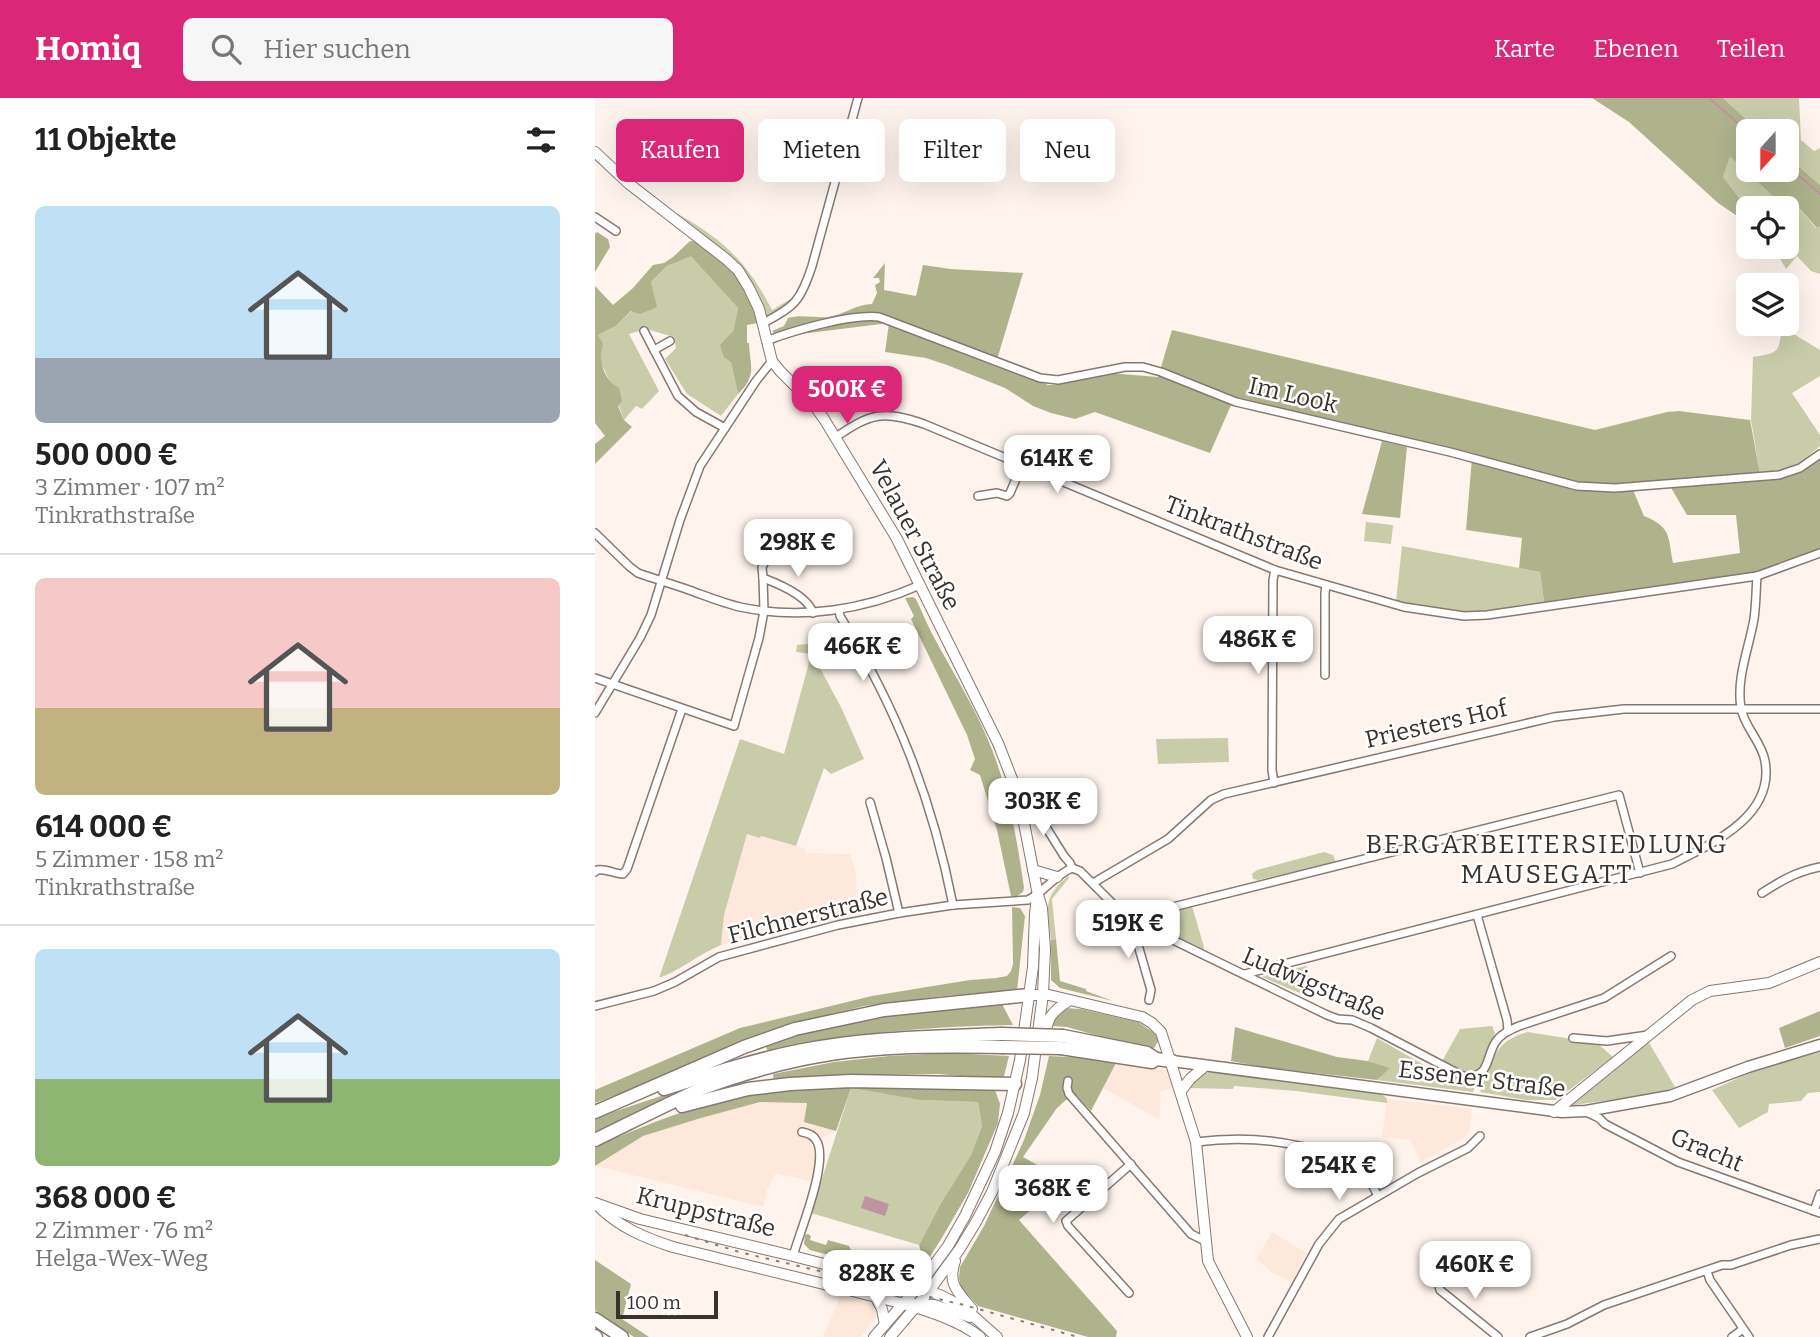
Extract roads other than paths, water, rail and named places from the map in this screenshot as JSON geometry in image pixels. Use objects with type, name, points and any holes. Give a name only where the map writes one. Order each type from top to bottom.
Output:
[{"type":"highway","points":[[595,1112],[744,1047],[795,1028],[884,1010],[1029,995]]},
{"type":"highway","points":[[595,1112],[741,1065],[799,1051],[861,1042],[923,1037],[1062,1042],[1147,1053],[1156,1059],[1172,1061]]},
{"type":"highway","points":[[595,1140],[703,1089],[801,1059],[849,1052],[1001,1040]]},
{"type":"highway","points":[[638,1118],[716,1096],[790,1084],[851,1081],[1015,1084]]},
{"type":"highway","points":[[595,1319],[622,1337]]},
{"type":"main road","name":"Velauer Straße","points":[[595,152],[628,183],[738,270],[749,288],[763,323],[772,361],[814,405],[897,539],[998,743],[1014,784],[1024,823],[1042,908],[1045,949],[1043,995],[1032,1078],[1024,1112]]},
{"type":"main road","points":[[1033,870],[1057,877]]},
{"type":"main road","points":[[874,1337],[917,1288],[948,1246],[995,1152],[1009,1113],[1020,1060],[1033,967],[1038,895]]},
{"type":"main road","points":[[1554,1112],[1692,1000],[1710,991],[1769,983],[1820,961]]},
{"type":"main road","points":[[1029,995],[1070,1000],[1147,1019],[1161,1032],[1196,1142],[1207,1261],[1247,1337]]},
{"type":"main road","points":[[890,1337],[959,1251],[992,1192],[1024,1112],[1034,1097],[1046,1022],[1052,1012],[1070,1000]]},
{"type":"main road","name":"Essener Straße","points":[[1172,1061],[1554,1112],[1586,1111],[1669,1096],[1748,1067],[1820,1045]]},
{"type":"main road","points":[[1181,1091],[1205,1066]]},
{"type":"main road","points":[[1015,1084],[1032,1078]]},
{"type":"main road","name":"Kruppstraße","points":[[916,1306],[673,1247],[629,1230],[595,1203],[640,1219],[929,1291],[954,1302],[989,1329]]},
{"type":"main road","points":[[673,1247],[678,1228]]},
{"type":"main road","points":[[959,1251],[952,1269],[954,1284],[997,1337]]},
{"type":"main road","points":[[875,1296],[882,1309],[885,1325]]},
{"type":"main road","points":[[916,1306],[934,1305],[974,1318]]},
{"type":"main road","points":[[916,1306],[964,1325],[980,1337]]},
{"type":"street","points":[[763,323],[795,303],[804,287],[858,98]]},
{"type":"street","points":[[595,217],[616,231]]},
{"type":"street","name":"Im Look","points":[[766,341],[824,324],[865,316],[879,317],[1040,378],[1058,380],[1143,366],[1236,402],[1590,488],[1779,475],[1800,468],[1820,454]]},
{"type":"street","points":[[644,331],[678,396],[697,412],[725,428]]},
{"type":"street","points":[[654,350],[670,341]]},
{"type":"street","points":[[595,713],[640,639],[651,615],[694,481],[711,448],[772,361]]},
{"type":"street","name":"Tinkrathstraße","points":[[836,437],[855,424],[877,415],[901,416],[1275,570],[1404,607],[1441,613],[1474,616],[1757,576],[1820,553]]},
{"type":"street","points":[[978,496],[1010,494],[1022,465]]},
{"type":"street","points":[[595,533],[633,570],[738,606],[764,611],[813,613],[839,610],[886,599],[920,585]]},
{"type":"street","points":[[595,678],[734,726],[764,611],[762,567],[774,545]]},
{"type":"street","points":[[1275,570],[1272,684],[1272,770],[1275,783]]},
{"type":"street","points":[[1245,974],[1672,864],[1716,840],[1742,821],[1758,805],[1766,775],[1761,747],[1741,709],[1740,681],[1754,614],[1757,576]]},
{"type":"street","points":[[763,578],[806,600],[813,613]]},
{"type":"street","name":"Tinkrathstraße","points":[[1325,675],[1326,585]]},
{"type":"street","points":[[839,610],[882,689],[909,751],[931,812],[953,905]]},
{"type":"street","points":[[595,872],[602,869],[624,874],[627,869],[682,709]]},
{"type":"street","name":"Priesters Hof","points":[[1093,884],[1168,839],[1211,800],[1224,794],[1555,717],[1623,709],[1820,709]]},
{"type":"street","points":[[1022,783],[1034,808],[1072,868],[1080,871],[1126,917],[1134,921]]},
{"type":"street","points":[[1149,1000],[1151,990],[1134,931],[1134,921],[1141,915],[1619,795],[1640,873]]},
{"type":"street","points":[[870,802],[899,913]]},
{"type":"street","points":[[1762,893],[1802,870],[1820,867]]},
{"type":"street","points":[[1038,895],[1057,877],[1072,868]]},
{"type":"street","name":"Filchnerstraße","points":[[595,1006],[654,991],[719,957],[838,925],[953,905],[1022,901],[1038,895]]},
{"type":"street","points":[[1477,915],[1508,1031],[1605,998],[1671,956]]},
{"type":"street","name":"Ludwigstraße","points":[[1134,921],[1327,1015],[1352,1020],[1371,1028],[1463,1076],[1472,1077],[1484,1071],[1495,1044],[1508,1031]]},
{"type":"street","points":[[1573,1038],[1607,1041],[1649,1035]]},
{"type":"street","points":[[1068,1081],[1069,1094],[1191,1234],[1205,1241]]},
{"type":"street","name":"Gracht","points":[[1586,1111],[1605,1124],[1678,1162],[1817,1212]]},
{"type":"street","points":[[793,1256],[816,1184],[821,1158],[815,1138],[802,1132]]},
{"type":"street","points":[[1268,1337],[1323,1237],[1343,1216],[1468,1148],[1480,1136]]},
{"type":"street","points":[[1196,1142],[1281,1142],[1325,1152],[1354,1163],[1378,1196]]},
{"type":"street","points":[[1129,1293],[1066,1221],[1131,1164]]},
{"type":"street","points":[[1817,1212],[1820,1194]]},
{"type":"street","points":[[1530,1337],[1567,1324],[1604,1305],[1722,1265],[1731,1265],[1791,1245],[1820,1239]]},
{"type":"street","points":[[1707,1271],[1710,1280],[1749,1337]]},
{"type":"street","points":[[1436,1275],[1440,1290],[1498,1337]]},
{"type":"street","points":[[1732,1337],[1743,1329]]},
{"type":"waterway","points":[[1709,98],[1736,122]]},
{"type":"waterway","points":[[1799,176],[1820,194]]},
{"type":"railway","points":[[685,1235],[739,1252],[964,1305],[1078,1337]]},
{"type":"district","name":"BERGARBEITERSIEDLUNG MAUSEGATT","points":[[1547,859]]}]
